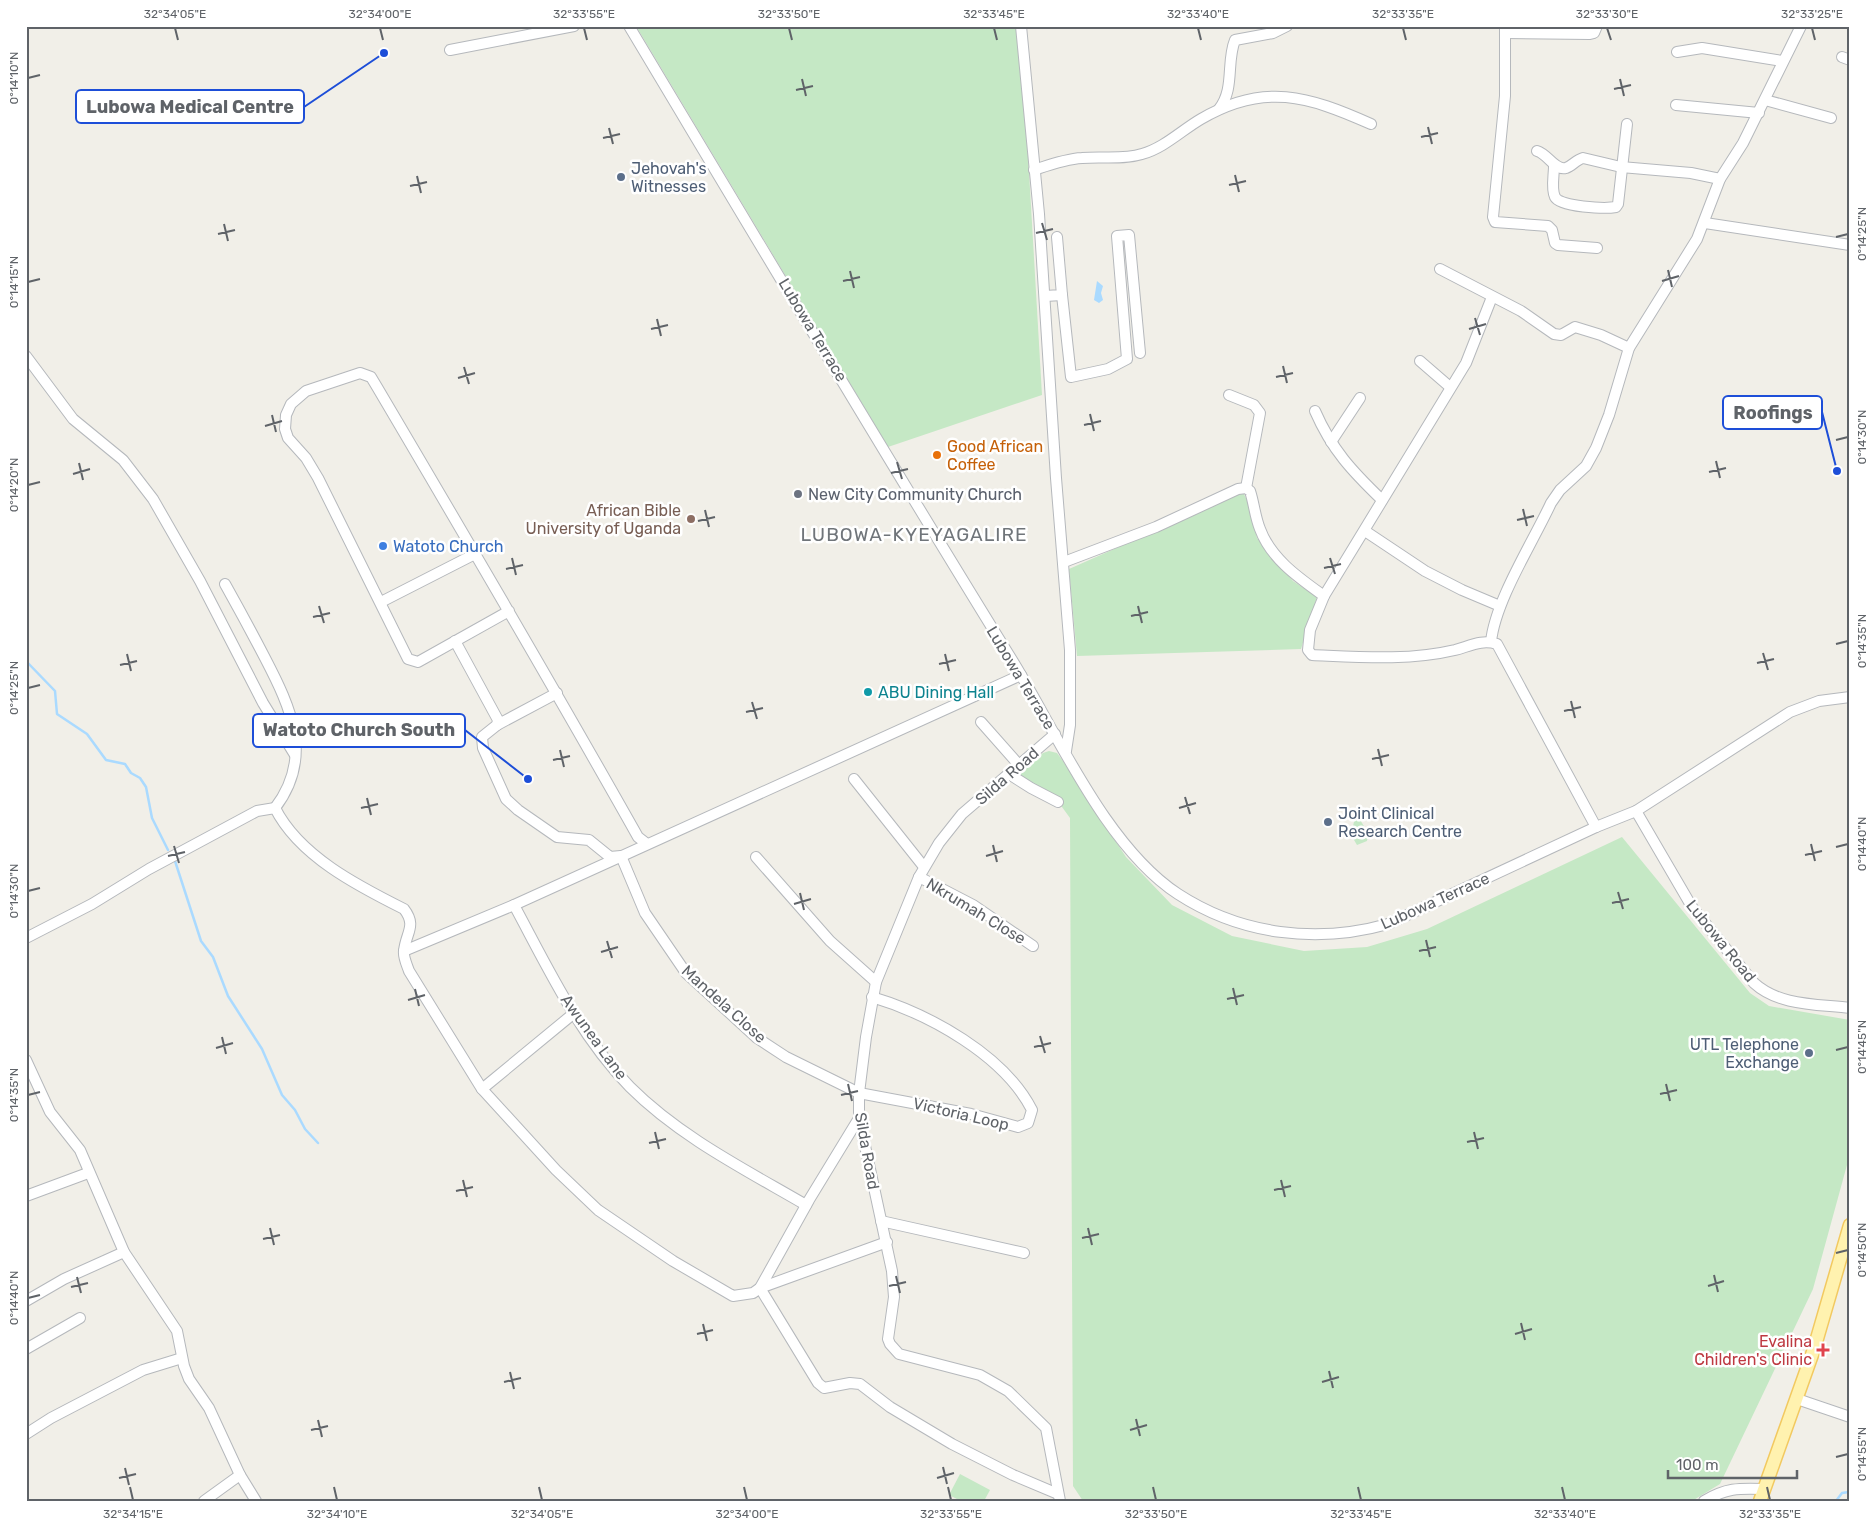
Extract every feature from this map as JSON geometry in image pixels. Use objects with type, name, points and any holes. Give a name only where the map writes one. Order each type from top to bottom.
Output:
[{"type":"main road","points":[[1762,1495],[1826,1311],[1850,1225]]},
{"type":"street","points":[[450,50],[574,26]]},
{"type":"street","name":"Lubowa Terrace","points":[[629,26],[923,516],[1116,832],[1144,865],[1177,893],[1219,916],[1250,927],[1314,935],[1355,933],[1388,924],[1596,827],[1636,811],[1790,712],[1820,701],[1850,697]]},
{"type":"street","points":[[1021,26],[1045,296],[1056,478],[1070,650],[1070,725],[1066,751]]},
{"type":"street","points":[[1219,109],[1225,102],[1229,89],[1235,40],[1273,34],[1287,26]]},
{"type":"street","points":[[1596,26],[1594,33],[1590,34],[1505,30],[1505,96],[1493,217],[1495,222],[1548,226],[1552,230],[1555,243],[1558,246],[1598,248]]},
{"type":"street","points":[[1491,642],[1492,629],[1500,606],[1555,496],[1586,466],[1596,448],[1609,415],[1629,348],[1705,223],[1720,179],[1765,100],[1782,60],[1801,26]]},
{"type":"street","points":[[1677,52],[1702,48],[1782,60]]},
{"type":"street","points":[[1034,170],[1074,158],[1121,158],[1145,154],[1219,109],[1259,97],[1284,96],[1321,104],[1371,124]]},
{"type":"street","points":[[1765,100],[1831,118]]},
{"type":"street","points":[[1676,105],[1758,112]]},
{"type":"street","points":[[1537,151],[1549,157],[1554,166],[1553,189],[1557,201],[1613,208],[1618,204],[1627,124]]},
{"type":"street","points":[[1554,166],[1565,169],[1583,158],[1621,167],[1691,173],[1720,179]]},
{"type":"street","points":[[1705,223],[1850,245]]},
{"type":"street","points":[[1057,238],[1071,377],[1108,369],[1127,359],[1117,236],[1129,235],[1140,353]]},
{"type":"street","points":[[1440,269],[1521,312],[1554,334],[1561,335],[1575,327],[1601,335],[1629,348]]},
{"type":"street","points":[[1045,296],[1062,295]]},
{"type":"street","points":[[1492,297],[1466,363],[1324,596],[1310,630],[1308,646],[1312,655],[1370,658],[1417,655],[1491,642],[1497,644],[1596,827]]},
{"type":"street","points":[[26,356],[73,420],[123,460],[153,499],[200,581],[262,703],[295,755]]},
{"type":"street","points":[[1420,361],[1450,387]]},
{"type":"street","points":[[509,611],[418,662],[412,662],[408,659],[318,478],[306,458],[288,438],[285,429],[286,415],[291,404],[306,391],[360,373],[370,377],[509,611],[557,693],[638,836],[647,844]]},
{"type":"street","points":[[1229,395],[1254,406],[1260,413],[1246,488]]},
{"type":"street","points":[[1331,442],[1360,398]]},
{"type":"street","points":[[1315,411],[1331,442],[1349,468],[1382,500]]},
{"type":"street","points":[[1064,562],[1127,539],[1238,489],[1246,488]]},
{"type":"street","points":[[1246,488],[1250,491],[1260,528],[1268,547],[1281,562],[1324,596]]},
{"type":"street","points":[[1365,531],[1425,571],[1462,590],[1500,606]]},
{"type":"street","points":[[381,602],[475,554]]},
{"type":"street","points":[[26,938],[92,904],[148,869],[257,811],[275,808],[287,791],[295,755],[296,729],[288,704],[225,584]]},
{"type":"street","points":[[455,641],[498,720],[498,725]]},
{"type":"street","points":[[404,951],[514,905],[1021,675]]},
{"type":"street","points":[[557,693],[498,725],[482,737],[483,748],[506,799],[518,810],[557,837],[589,840],[610,857],[621,856]]},
{"type":"street","points":[[981,722],[1019,766]]},
{"type":"street","name":"Silda Road","points":[[1055,734],[962,814],[939,843],[924,867],[876,982],[872,997],[859,1093],[859,1118],[887,1242],[894,1297],[888,1339],[890,1344],[899,1354],[980,1375],[1008,1392],[1046,1428],[1059,1497]]},
{"type":"street","points":[[1009,774],[1030,788],[1058,802]]},
{"type":"street","points":[[854,779],[924,867]]},
{"type":"street","points":[[275,808],[286,828],[322,859],[343,875],[404,909],[411,917],[412,923],[404,951],[412,975],[482,1089],[556,1170],[598,1210],[673,1261],[733,1296],[744,1296],[760,1288],[887,1242]]},
{"type":"street","name":"Lubowa Road","points":[[1636,811],[1692,907],[1754,983],[1765,993],[1784,1000],[1850,1008]]},
{"type":"street","name":"Mandela Close","points":[[621,856],[645,914],[686,973],[764,1042],[786,1057],[859,1093]]},
{"type":"street","points":[[756,857],[830,941],[876,982]]},
{"type":"street","name":"Nkrumah Close","points":[[919,877],[972,905],[1034,946]]},
{"type":"street","name":"Awunea Lane","points":[[514,905],[573,1014],[612,1068],[654,1109],[735,1164],[806,1205]]},
{"type":"street","name":"Victoria Loop","points":[[859,1093],[961,1112],[1018,1126],[1028,1123],[1032,1117],[1032,1110],[1028,1101],[1011,1080],[979,1050],[908,1009],[872,997]]},
{"type":"street","points":[[482,1089],[573,1014]]},
{"type":"street","points":[[26,1060],[50,1112],[80,1150],[88,1173],[124,1252],[177,1332],[182,1358],[189,1379],[209,1408],[240,1474],[256,1501]]},
{"type":"street","points":[[760,1288],[806,1205],[859,1118]]},
{"type":"street","points":[[26,1196],[88,1173]]},
{"type":"street","points":[[881,1221],[1024,1253]]},
{"type":"street","points":[[26,1301],[64,1279],[124,1252]]},
{"type":"street","points":[[760,1288],[818,1383],[824,1388],[850,1383],[860,1384],[890,1407],[952,1444],[1059,1497]]},
{"type":"street","points":[[26,1349],[80,1318]]},
{"type":"street","points":[[26,1434],[51,1418],[143,1370],[182,1358]]},
{"type":"street","points":[[1796,1399],[1850,1417]]},
{"type":"street","points":[[204,1501],[240,1474]]},
{"type":"street","points":[[1704,1501],[1722,1490],[1744,1488],[1762,1495]]},
{"type":"green space","points":[[636,26],[1018,26],[1025,103],[1042,395],[888,447]]},
{"type":"green space","points":[[1243,492],[1251,509],[1257,538],[1293,581],[1317,597],[1301,649],[1077,656],[1069,569]]},
{"type":"green space","points":[[1049,751],[1057,753],[1063,761],[1126,857],[1172,905],[1232,936],[1304,951],[1367,947],[1427,929],[1622,837],[1750,993],[1769,1006],[1850,1020],[1850,1154],[1813,1289],[1720,1484],[1692,1501],[1083,1501],[1073,1486],[1070,818],[1062,807],[1061,799],[1015,775],[1043,753]]},
{"type":"green space","points":[[1356,813],[1368,833],[1367,841],[1357,845],[1351,835]]},
{"type":"green space","points":[[960,1474],[990,1490],[984,1501],[961,1501],[949,1495]]},
{"type":"water","points":[[1097,281],[1103,286],[1101,293],[1103,300],[1099,303],[1094,300]]},
{"type":"waterway","points":[[26,661],[55,691],[57,714],[87,734],[106,760],[125,764],[131,773],[140,778],[146,787],[152,818],[168,850]]},
{"type":"waterway","points":[[175,861],[201,941],[213,957],[228,996],[262,1049],[282,1095],[295,1110],[305,1129],[318,1143]]},
{"type":"waterway","points":[[1836,1501],[1842,1493],[1849,1492]]},
{"type":"place","name":"Lubowa Medical Centre","points":[[384,53]]},
{"type":"place","name":"Jehovah's Witnesses","points":[[621,177]]},
{"type":"place","name":"Good African Coffee","points":[[937,455]]},
{"type":"place","name":"Roofings","points":[[1837,471]]},
{"type":"place","name":"New City Community Church","points":[[798,494]]},
{"type":"place","name":"African Bible University of Uganda","points":[[691,519]]},
{"type":"place","name":"Watoto Church","points":[[383,546]]},
{"type":"place","name":"ABU Dining Hall","points":[[868,692]]},
{"type":"place","name":"Watoto Church South","points":[[528,779]]},
{"type":"place","name":"Joint Clinical Research Centre","points":[[1328,822]]},
{"type":"place","name":"UTL Telephone Exchange","points":[[1809,1053]]},
{"type":"place","name":"Evalina Children's Clinic","points":[[1823,1350]]},
{"type":"district","name":"LUBOWA-KYEYAGALIRE","points":[[914,534]]}]
